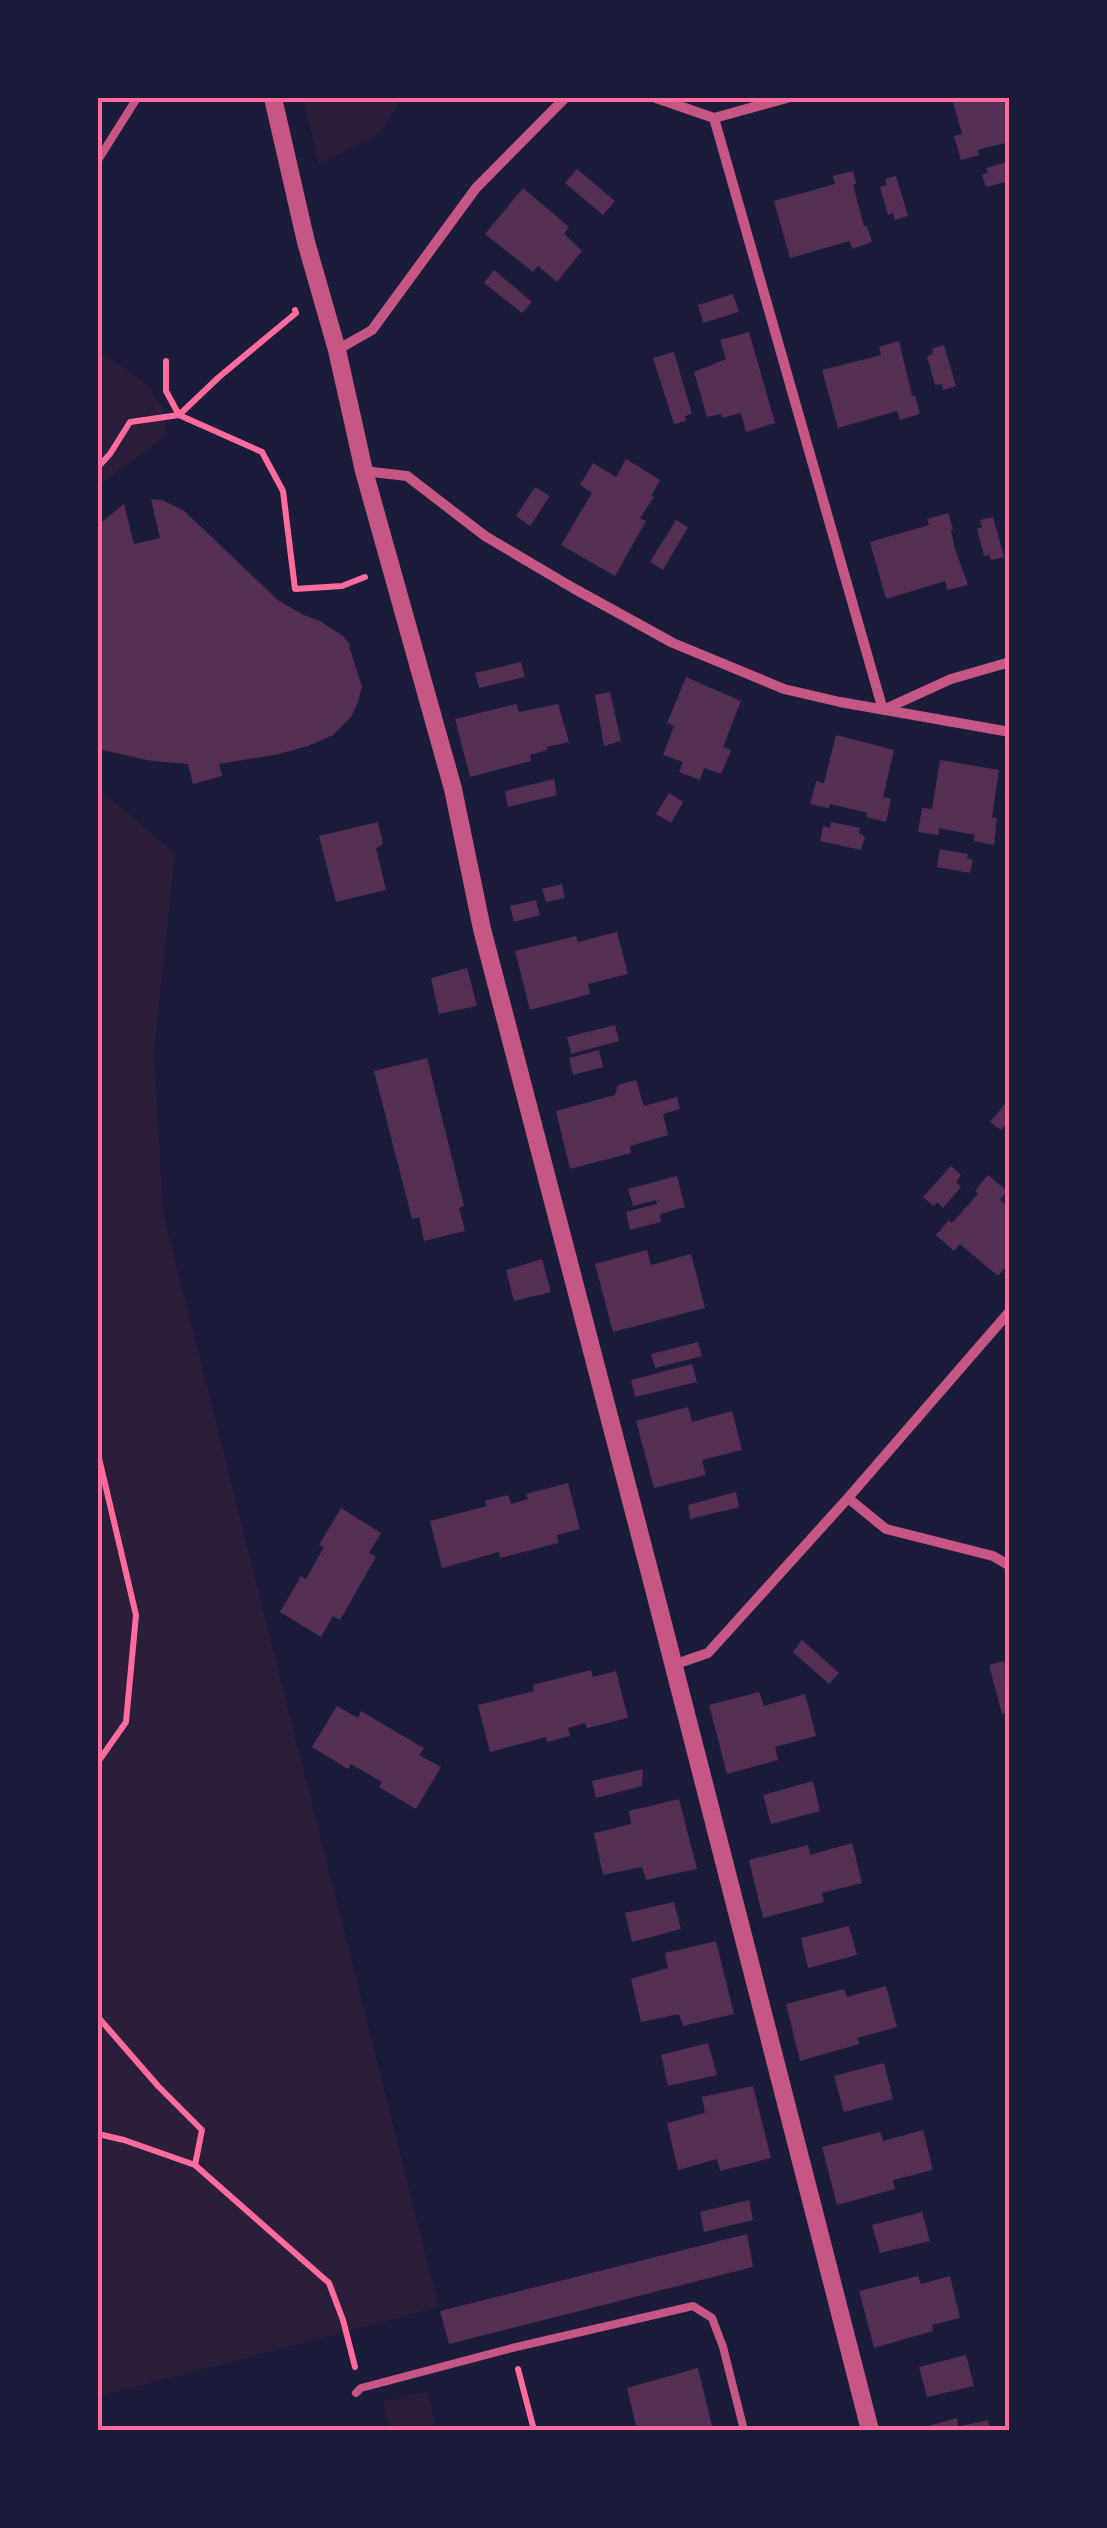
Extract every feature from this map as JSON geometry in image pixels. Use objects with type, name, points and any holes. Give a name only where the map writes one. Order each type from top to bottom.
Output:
[{"type":"street","points":[[273,98],[364,472],[452,789],[482,929],[870,2430]]},
{"type":"street","points":[[337,350],[372,330],[476,188],[565,98]]},
{"type":"street","points":[[656,98],[714,118],[787,98]]},
{"type":"street","points":[[714,118],[883,710]]},
{"type":"street","points":[[364,472],[408,476],[485,536],[573,588],[674,643],[784,689],[1010,732]]},
{"type":"street","points":[[883,710],[951,678],[1010,662]]},
{"type":"street","points":[[672,1665],[708,1653],[1010,1311]]},
{"type":"street","points":[[848,1498],[886,1529],[993,1556],[1010,1566]]},
{"type":"lane","points":[[98,160],[137,98]]},
{"type":"lane","points":[[358,2390],[512,2348],[693,2306],[712,2318],[724,2347],[744,2430]]},
{"type":"path","points":[[179,415],[296,313],[292,297]]},
{"type":"path","points":[[166,361],[166,391],[179,415]]},
{"type":"path","points":[[98,467],[130,422],[179,415],[262,452],[283,491],[295,589],[342,586],[390,567]]},
{"type":"path","points":[[98,1454],[136,1614],[126,1722],[98,1762]]},
{"type":"path","points":[[98,2017],[202,2130],[195,2165]]},
{"type":"path","points":[[98,2134],[195,2165],[329,2283],[344,2320],[358,2390]]},
{"type":"path","points":[[512,2348],[534,2430]]},
{"type":"shaded area","points":[[303,98],[402,98],[381,132],[319,165]]},
{"type":"shaded area","points":[[98,350],[146,384],[164,409],[166,436],[98,486]]},
{"type":"shaded area","points":[[98,788],[175,853],[154,1053],[163,1212],[439,2307],[98,2397]]},
{"type":"shaded area","points":[[428,2391],[437,2430],[390,2430],[383,2402]]},
{"type":"building","points":[[952,98],[1010,98],[1010,142],[977,150],[979,155],[961,160],[954,136],[962,134]]},
{"type":"building","points":[[1010,161],[1010,181],[986,187],[982,175],[988,173],[986,168]]},
{"type":"building","points":[[577,169],[615,201],[603,215],[565,183]]},
{"type":"building","points":[[853,171],[853,185],[872,242],[852,249],[850,241],[790,258],[774,201],[835,184],[833,176]]},
{"type":"building","points":[[896,176],[908,216],[895,220],[893,213],[888,215],[880,187],[887,185],[885,179]]},
{"type":"building","points":[[523,188],[569,227],[564,234],[582,251],[557,282],[538,266],[533,272],[485,234]]},
{"type":"building","points":[[494,270],[532,302],[522,313],[484,283]]},
{"type":"building","points":[[733,294],[739,312],[703,323],[698,305]]},
{"type":"building","points":[[749,332],[775,423],[746,432],[741,413],[707,417],[694,372],[726,359],[720,340]]},
{"type":"building","points":[[899,341],[920,414],[900,420],[897,411],[838,428],[822,370],[881,355],[879,347]]},
{"type":"building","points":[[944,345],[956,386],[943,390],[942,384],[935,385],[927,356],[933,354],[932,349]]},
{"type":"building","points":[[674,352],[692,414],[685,416],[686,421],[674,424],[653,358]]},
{"type":"building","points":[[626,459],[660,480],[640,518],[646,521],[615,576],[561,545],[592,493],[580,485],[593,463],[616,477]]},
{"type":"building","points":[[535,487],[550,496],[530,526],[516,516]]},
{"type":"building","points":[[151,499],[183,510],[279,601],[320,621],[351,646],[362,687],[351,717],[333,735],[279,754],[219,764],[222,776],[193,784],[188,764],[98,749],[98,525],[124,504],[134,544],[160,538]]},
{"type":"building","points":[[948,513],[968,585],[947,590],[945,581],[886,599],[870,542],[929,525],[927,519]]},
{"type":"building","points":[[993,517],[1004,557],[991,560],[989,555],[984,556],[977,529],[982,527],[980,520]]},
{"type":"building","points":[[676,520],[688,527],[663,570],[650,562]]},
{"type":"building","points":[[521,662],[525,677],[479,688],[475,673]]},
{"type":"building","points":[[686,677],[741,701],[723,747],[731,750],[721,774],[704,768],[700,780],[679,772],[683,762],[663,755],[674,726],[667,723]]},
{"type":"building","points":[[610,692],[621,741],[604,746],[595,695]]},
{"type":"building","points":[[516,704],[519,712],[558,704],[569,742],[530,755],[531,761],[470,777],[455,719]]},
{"type":"building","points":[[836,735],[894,750],[883,797],[891,799],[886,822],[830,804],[829,808],[810,804],[816,781],[824,783]]},
{"type":"building","points":[[940,760],[999,770],[992,817],[997,818],[994,845],[974,841],[975,835],[939,828],[938,835],[918,832],[922,808],[932,809]]},
{"type":"building","points":[[554,779],[557,795],[508,807],[505,791]]},
{"type":"building","points":[[669,793],[683,802],[671,823],[656,814]]},
{"type":"building","points":[[378,822],[383,844],[376,848],[386,890],[336,902],[319,836]]},
{"type":"building","points":[[831,822],[860,828],[859,834],[865,836],[861,850],[820,841],[823,826],[830,828]]},
{"type":"building","points":[[940,849],[968,854],[967,858],[973,860],[970,873],[937,867]]},
{"type":"building","points":[[562,884],[565,898],[546,902],[542,889]]},
{"type":"building","points":[[536,900],[540,915],[514,922],[510,906]]},
{"type":"building","points":[[617,932],[628,974],[588,984],[590,994],[530,1010],[515,951],[576,936],[578,942]]},
{"type":"building","points":[[467,968],[477,1006],[439,1014],[431,978]]},
{"type":"building","points":[[615,1025],[619,1041],[571,1054],[567,1037]]},
{"type":"building","points":[[599,1050],[603,1067],[573,1075],[569,1058]]},
{"type":"building","points":[[427,1058],[464,1206],[459,1208],[465,1231],[424,1241],[419,1217],[412,1219],[374,1071]]},
{"type":"building","points":[[636,1080],[644,1106],[677,1097],[680,1109],[663,1114],[668,1135],[630,1146],[631,1153],[570,1169],[556,1111],[615,1095],[618,1085]]},
{"type":"building","points":[[1010,1098],[1010,1130],[1004,1126],[1001,1130],[990,1122]]},
{"type":"building","points":[[951,1166],[961,1175],[956,1182],[961,1187],[943,1208],[937,1202],[934,1206],[923,1197]]},
{"type":"building","points":[[988,1175],[1007,1191],[1000,1200],[1010,1208],[1010,1262],[998,1276],[960,1244],[954,1251],[936,1235],[978,1194],[975,1191]]},
{"type":"building","points":[[677,1176],[685,1207],[660,1214],[661,1222],[630,1230],[626,1212],[657,1204],[656,1200],[633,1206],[628,1189]]},
{"type":"building","points":[[647,1250],[651,1265],[691,1254],[705,1308],[613,1332],[595,1264]]},
{"type":"building","points":[[542,1259],[551,1292],[514,1301],[506,1270]]},
{"type":"building","points":[[698,1342],[702,1356],[655,1368],[651,1354]]},
{"type":"building","points":[[692,1364],[697,1382],[635,1397],[631,1380]]},
{"type":"building","points":[[688,1407],[692,1422],[732,1411],[742,1450],[702,1460],[706,1475],[654,1488],[636,1421]]},
{"type":"building","points":[[568,1483],[580,1529],[557,1535],[558,1543],[500,1558],[499,1552],[442,1568],[430,1521],[487,1506],[485,1501],[508,1495],[511,1504],[528,1499],[526,1494]]},
{"type":"building","points":[[736,1492],[739,1507],[690,1519],[688,1505]]},
{"type":"building","points":[[341,1508],[381,1533],[369,1553],[376,1557],[340,1620],[333,1616],[321,1637],[280,1612],[301,1576],[306,1579],[324,1547],[319,1545]]},
{"type":"building","points":[[802,1640],[839,1673],[829,1684],[793,1652]]},
{"type":"building","points":[[1004,1661],[1010,1682],[1010,1712],[1002,1714],[989,1665]]},
{"type":"building","points":[[591,1670],[593,1677],[616,1671],[628,1718],[587,1728],[585,1723],[568,1728],[570,1736],[547,1742],[546,1737],[490,1752],[478,1705],[534,1691],[533,1685]]},
{"type":"building","points":[[759,1692],[764,1706],[805,1694],[816,1736],[775,1747],[778,1760],[727,1774],[709,1705]]},
{"type":"building","points":[[337,1706],[358,1718],[361,1711],[424,1748],[419,1755],[441,1767],[416,1809],[379,1787],[382,1782],[351,1764],[348,1769],[312,1747]]},
{"type":"building","points":[[643,1769],[642,1786],[596,1798],[592,1781]]},
{"type":"building","points":[[813,1781],[820,1811],[771,1824],[763,1795]]},
{"type":"building","points":[[679,1799],[697,1869],[646,1880],[642,1867],[603,1875],[594,1833],[631,1824],[629,1811]]},
{"type":"building","points":[[852,1843],[862,1883],[822,1893],[824,1902],[763,1918],[749,1860],[808,1845],[810,1855]]},
{"type":"building","points":[[674,1902],[681,1929],[632,1942],[625,1913]]},
{"type":"building","points":[[849,1926],[857,1955],[808,1968],[801,1938]]},
{"type":"building","points":[[716,1941],[734,2014],[683,2026],[679,2014],[641,2022],[631,1979],[668,1968],[665,1953]]},
{"type":"building","points":[[886,1986],[897,2027],[857,2038],[859,2044],[800,2061],[786,2004],[844,1989],[847,1997]]},
{"type":"building","points":[[708,2043],[717,2075],[668,2086],[661,2055]]},
{"type":"building","points":[[884,2063],[893,2099],[844,2112],[834,2076]]},
{"type":"building","points":[[753,2086],[771,2158],[720,2171],[717,2159],[678,2170],[667,2123],[705,2113],[702,2097]]},
{"type":"building","points":[[923,2130],[933,2170],[893,2180],[895,2189],[837,2205],[822,2147],[880,2132],[883,2141]]},
{"type":"building","points":[[749,2200],[753,2220],[704,2232],[700,2212]]},
{"type":"building","points":[[922,2212],[930,2241],[880,2253],[872,2225]]},
{"type":"building","points":[[747,2234],[753,2267],[449,2344],[440,2311]]},
{"type":"building","points":[[918,2276],[921,2284],[950,2276],[960,2318],[932,2325],[933,2331],[874,2348],[859,2291]]},
{"type":"building","points":[[966,2355],[974,2386],[927,2397],[919,2367]]},
{"type":"building","points":[[698,2368],[713,2430],[637,2430],[627,2388]]},
{"type":"building","points":[[957,2418],[958,2427],[988,2420],[990,2430],[914,2430]]}]
